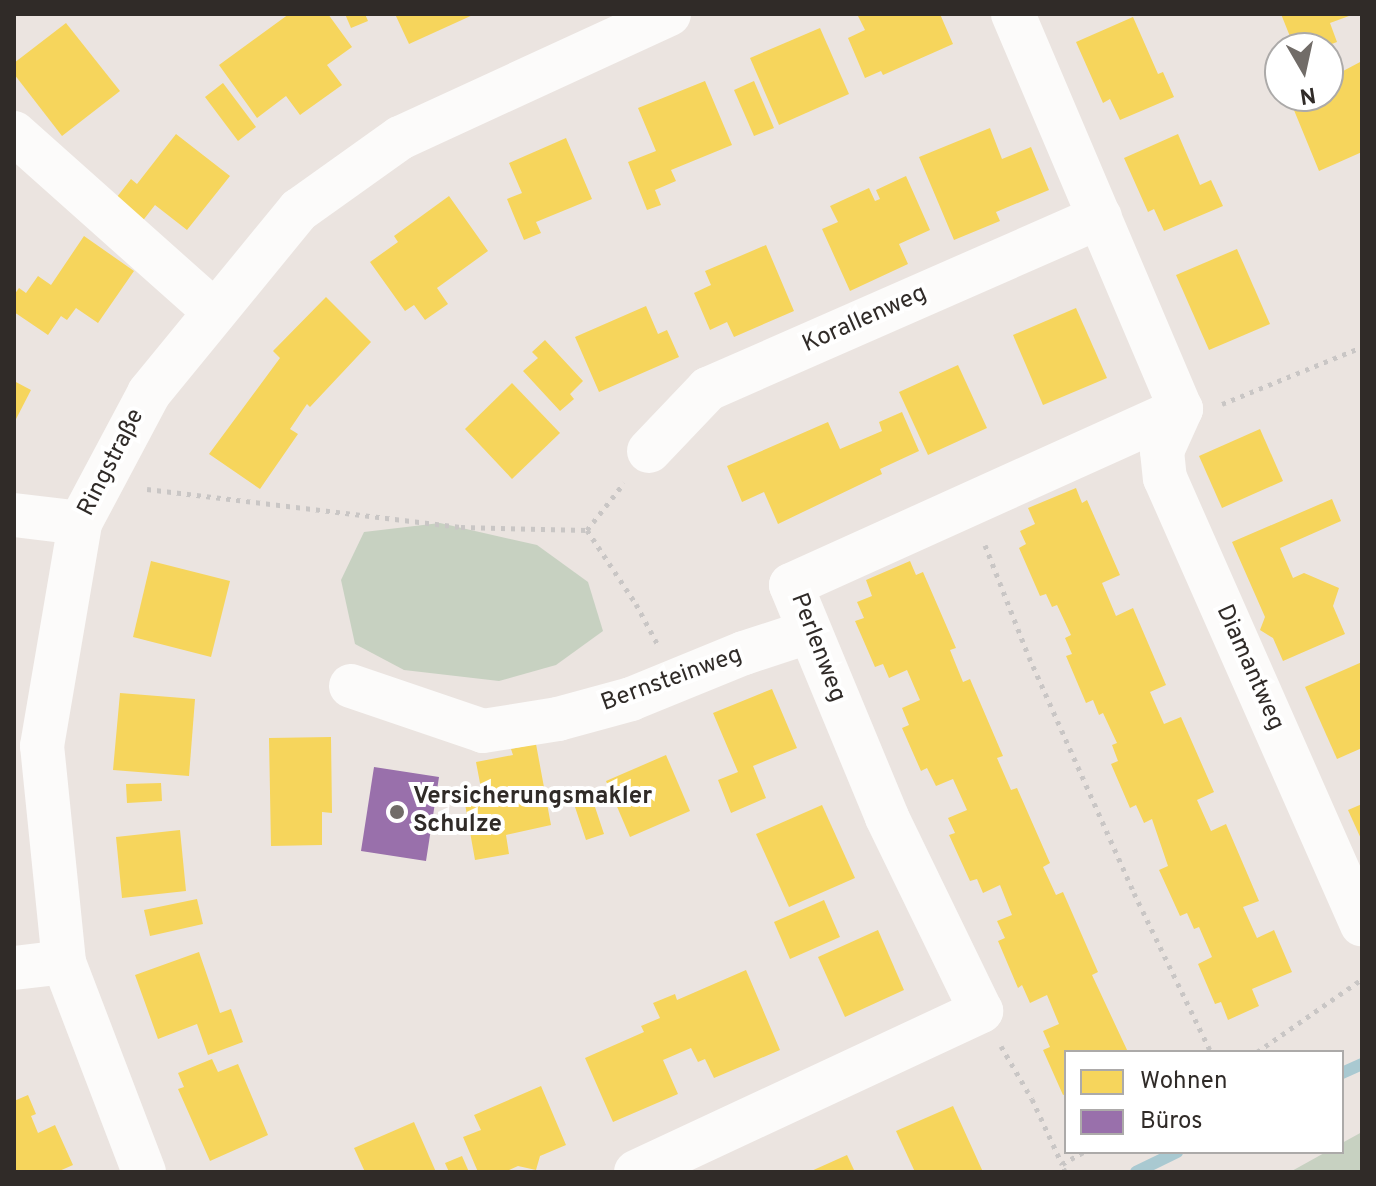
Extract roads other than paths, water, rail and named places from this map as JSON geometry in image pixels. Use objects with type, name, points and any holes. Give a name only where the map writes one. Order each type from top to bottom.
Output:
[{"type":"street","name":"Ringstraße","points":[[144,1172],[64,962],[42,746],[80,523],[149,393],[299,210],[400,138],[669,14]]},
{"type":"street","points":[[1013,14],[1181,409]]},
{"type":"street","points":[[14,133],[215,312]]},
{"type":"street","name":"Korallenweg","points":[[649,451],[708,389],[1100,217]]},
{"type":"street","name":"Perlenweg","points":[[636,1172],[981,1011],[887,817],[791,585],[968,502],[1181,409]]},
{"type":"street","name":"Diamantweg","points":[[1181,409],[1162,451],[1165,478],[1362,924]]},
{"type":"street","points":[[14,515],[80,523]]},
{"type":"street","name":"Bernsteinweg","points":[[351,686],[483,731],[558,719],[631,699],[744,653],[808,632]]},
{"type":"street","points":[[14,968],[64,962]]},
{"type":"waterway","points":[[1344,1072],[1362,1064]]},
{"type":"waterway","points":[[1136,1172],[1173,1154]]},
{"type":"place","name":"Versicherungsmakler Schulze","points":[[397,812]]}]
